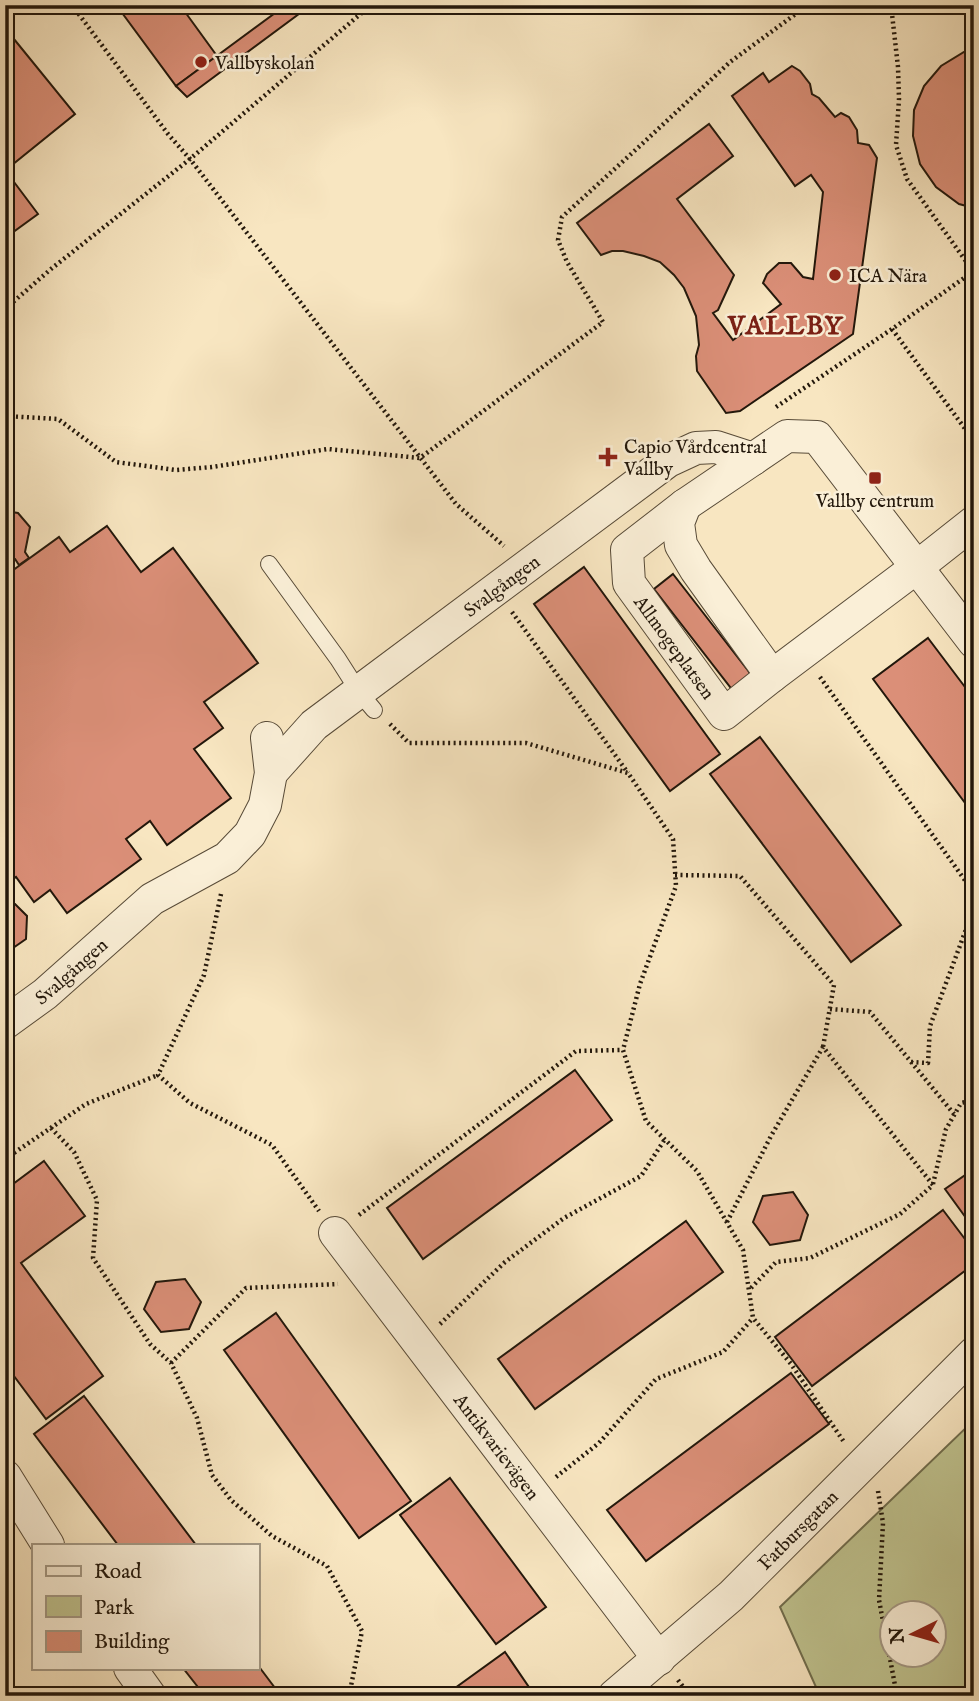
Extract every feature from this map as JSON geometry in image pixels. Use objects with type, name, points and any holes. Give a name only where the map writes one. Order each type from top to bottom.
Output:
[{"type":"street","name":"Allmogeplatsen","points":[[917,567],[817,437],[787,436],[685,505],[627,550],[629,583],[724,714],[803,652],[917,567],[974,522]]},
{"type":"street","name":"Svalgången","points":[[271,773],[314,725],[367,701],[521,570],[668,461],[696,448],[716,447],[753,459]]},
{"type":"street","points":[[685,505],[678,523],[681,545],[772,676]]},
{"type":"street","points":[[917,567],[974,642]]},
{"type":"street","name":"Svalgången","points":[[5,1023],[45,994],[152,899],[227,858],[250,834],[265,806],[271,773],[267,738]]},
{"type":"street","name":"Antikvarievägen","points":[[335,1233],[659,1659]]},
{"type":"street","name":"Fatbursgatan","points":[[614,1696],[731,1596],[974,1353]]},
{"type":"street","points":[[5,1476],[47,1544]]},
{"type":"street","points":[[131,1670],[150,1696]]},
{"type":"lane","points":[[269,564],[367,701]]},
{"type":"path","points":[[72,5],[168,134],[456,504],[504,545],[521,570]]},
{"type":"path","points":[[5,309],[190,159],[371,5]]},
{"type":"path","points":[[5,416],[58,419],[116,462],[176,470],[328,449],[420,458],[603,322],[562,251],[558,240],[562,216],[730,62],[808,5]]},
{"type":"path","points":[[891,5],[898,67],[896,145],[907,179],[974,271],[892,329],[974,441]]},
{"type":"path","points":[[510,608],[673,839],[676,887],[640,984],[623,1050],[646,1121],[697,1171],[743,1250],[753,1318],[791,1364],[841,1439],[875,1477],[883,1523],[879,1600],[897,1696]]},
{"type":"path","points":[[803,652],[974,893]]},
{"type":"path","points":[[367,701],[409,743],[526,743],[628,773]]},
{"type":"path","points":[[5,1159],[86,1104],[159,1075],[204,975],[227,858]]},
{"type":"path","points":[[675,876],[740,876],[834,985],[823,1047],[771,1136],[727,1222]]},
{"type":"path","points":[[911,1062],[928,1063],[930,1026],[974,908]]},
{"type":"path","points":[[830,1009],[870,1012],[954,1114]]},
{"type":"path","points":[[823,1047],[933,1185]]},
{"type":"path","points":[[159,1075],[190,1103],[272,1145],[335,1233],[576,1051],[623,1050]]},
{"type":"path","points":[[749,1290],[776,1262],[810,1258],[900,1214],[933,1185],[946,1129],[961,1103],[974,1100]]},
{"type":"path","points":[[51,1128],[74,1152],[97,1200],[93,1258],[150,1344],[171,1363],[197,1418],[212,1475],[232,1500],[272,1536],[327,1566],[356,1618],[362,1631],[349,1696]]},
{"type":"path","points":[[419,1343],[505,1262],[564,1218],[641,1176],[665,1139]]},
{"type":"path","points":[[171,1363],[246,1288],[372,1282]]},
{"type":"path","points":[[534,1495],[599,1443],[656,1379],[723,1352],[753,1318]]},
{"type":"green space","points":[[974,1420],[974,1696],[820,1696],[780,1607]]},
{"type":"building","points":[[180,5],[217,56],[176,86],[117,6]]},
{"type":"building","points":[[286,5],[311,5],[187,97],[176,86]]},
{"type":"building","points":[[5,28],[75,114],[7,169],[5,166]]},
{"type":"building","points":[[974,50],[974,208],[959,204],[936,187],[920,164],[913,136],[914,110],[924,86],[941,66],[964,52]]},
{"type":"building","points":[[792,66],[800,71],[810,84],[812,94],[819,98],[835,117],[841,113],[849,117],[857,130],[858,143],[869,145],[877,158],[853,334],[740,411],[726,413],[697,371],[696,356],[699,345],[696,316],[684,288],[674,275],[660,262],[644,256],[623,251],[601,255],[577,223],[709,124],[733,156],[677,199],[734,275],[718,310],[713,313],[733,340],[781,304],[763,283],[767,274],[779,263],[791,263],[803,277],[813,279],[823,192],[811,175],[795,186],[732,96],[763,73],[769,82]]},
{"type":"building","points":[[5,170],[38,214],[5,238]]},
{"type":"building","points":[[5,511],[18,513],[30,527],[25,552],[29,558],[19,565],[15,559],[5,558]]},
{"type":"building","points":[[107,526],[141,572],[173,548],[258,663],[204,702],[223,728],[194,749],[231,798],[167,845],[150,821],[126,839],[141,859],[67,913],[50,890],[34,902],[16,877],[5,885],[5,576],[59,537],[70,552]]},
{"type":"building","points":[[584,567],[720,754],[670,791],[534,604]]},
{"type":"building","points":[[673,574],[753,677],[734,692],[654,589]]},
{"type":"building","points":[[928,638],[974,699],[974,815],[873,679]]},
{"type":"building","points":[[760,737],[901,925],[851,962],[710,774]]},
{"type":"building","points":[[5,904],[15,904],[27,916],[26,939],[13,948],[5,947]]},
{"type":"building","points":[[575,1070],[612,1120],[423,1259],[387,1208]]},
{"type":"building","points":[[44,1161],[85,1216],[21,1263],[103,1376],[46,1419],[5,1364],[5,1190]]},
{"type":"building","points":[[974,1169],[974,1229],[945,1189]]},
{"type":"building","points":[[793,1192],[808,1215],[800,1240],[770,1245],[753,1222],[763,1196]]},
{"type":"building","points":[[943,1210],[974,1251],[974,1264],[812,1386],[775,1337]]},
{"type":"building","points":[[686,1221],[723,1272],[535,1409],[498,1359]]},
{"type":"building","points":[[185,1279],[201,1302],[189,1329],[161,1332],[144,1309],[156,1282]]},
{"type":"building","points":[[276,1313],[411,1501],[359,1538],[224,1350]]},
{"type":"building","points":[[791,1373],[829,1424],[646,1561],[607,1510]]},
{"type":"building","points":[[84,1396],[195,1544],[117,1544],[34,1434]]},
{"type":"building","points":[[450,1478],[546,1607],[496,1644],[400,1515]]},
{"type":"building","points":[[505,1652],[535,1696],[444,1696]]},
{"type":"building","points":[[259,1667],[281,1696],[205,1696],[185,1670],[259,1670]]},
{"type":"place","name":"Vallbyskolan","points":[[201,62]]},
{"type":"place","name":"ICA Nära","points":[[835,275]]},
{"type":"place","name":"Capio Vårdcentral Vallby","points":[[608,457]]},
{"type":"place","name":"Vallby centrum","points":[[875,478]]},
{"type":"district","name":"VALLBY","points":[[786,325]]}]
